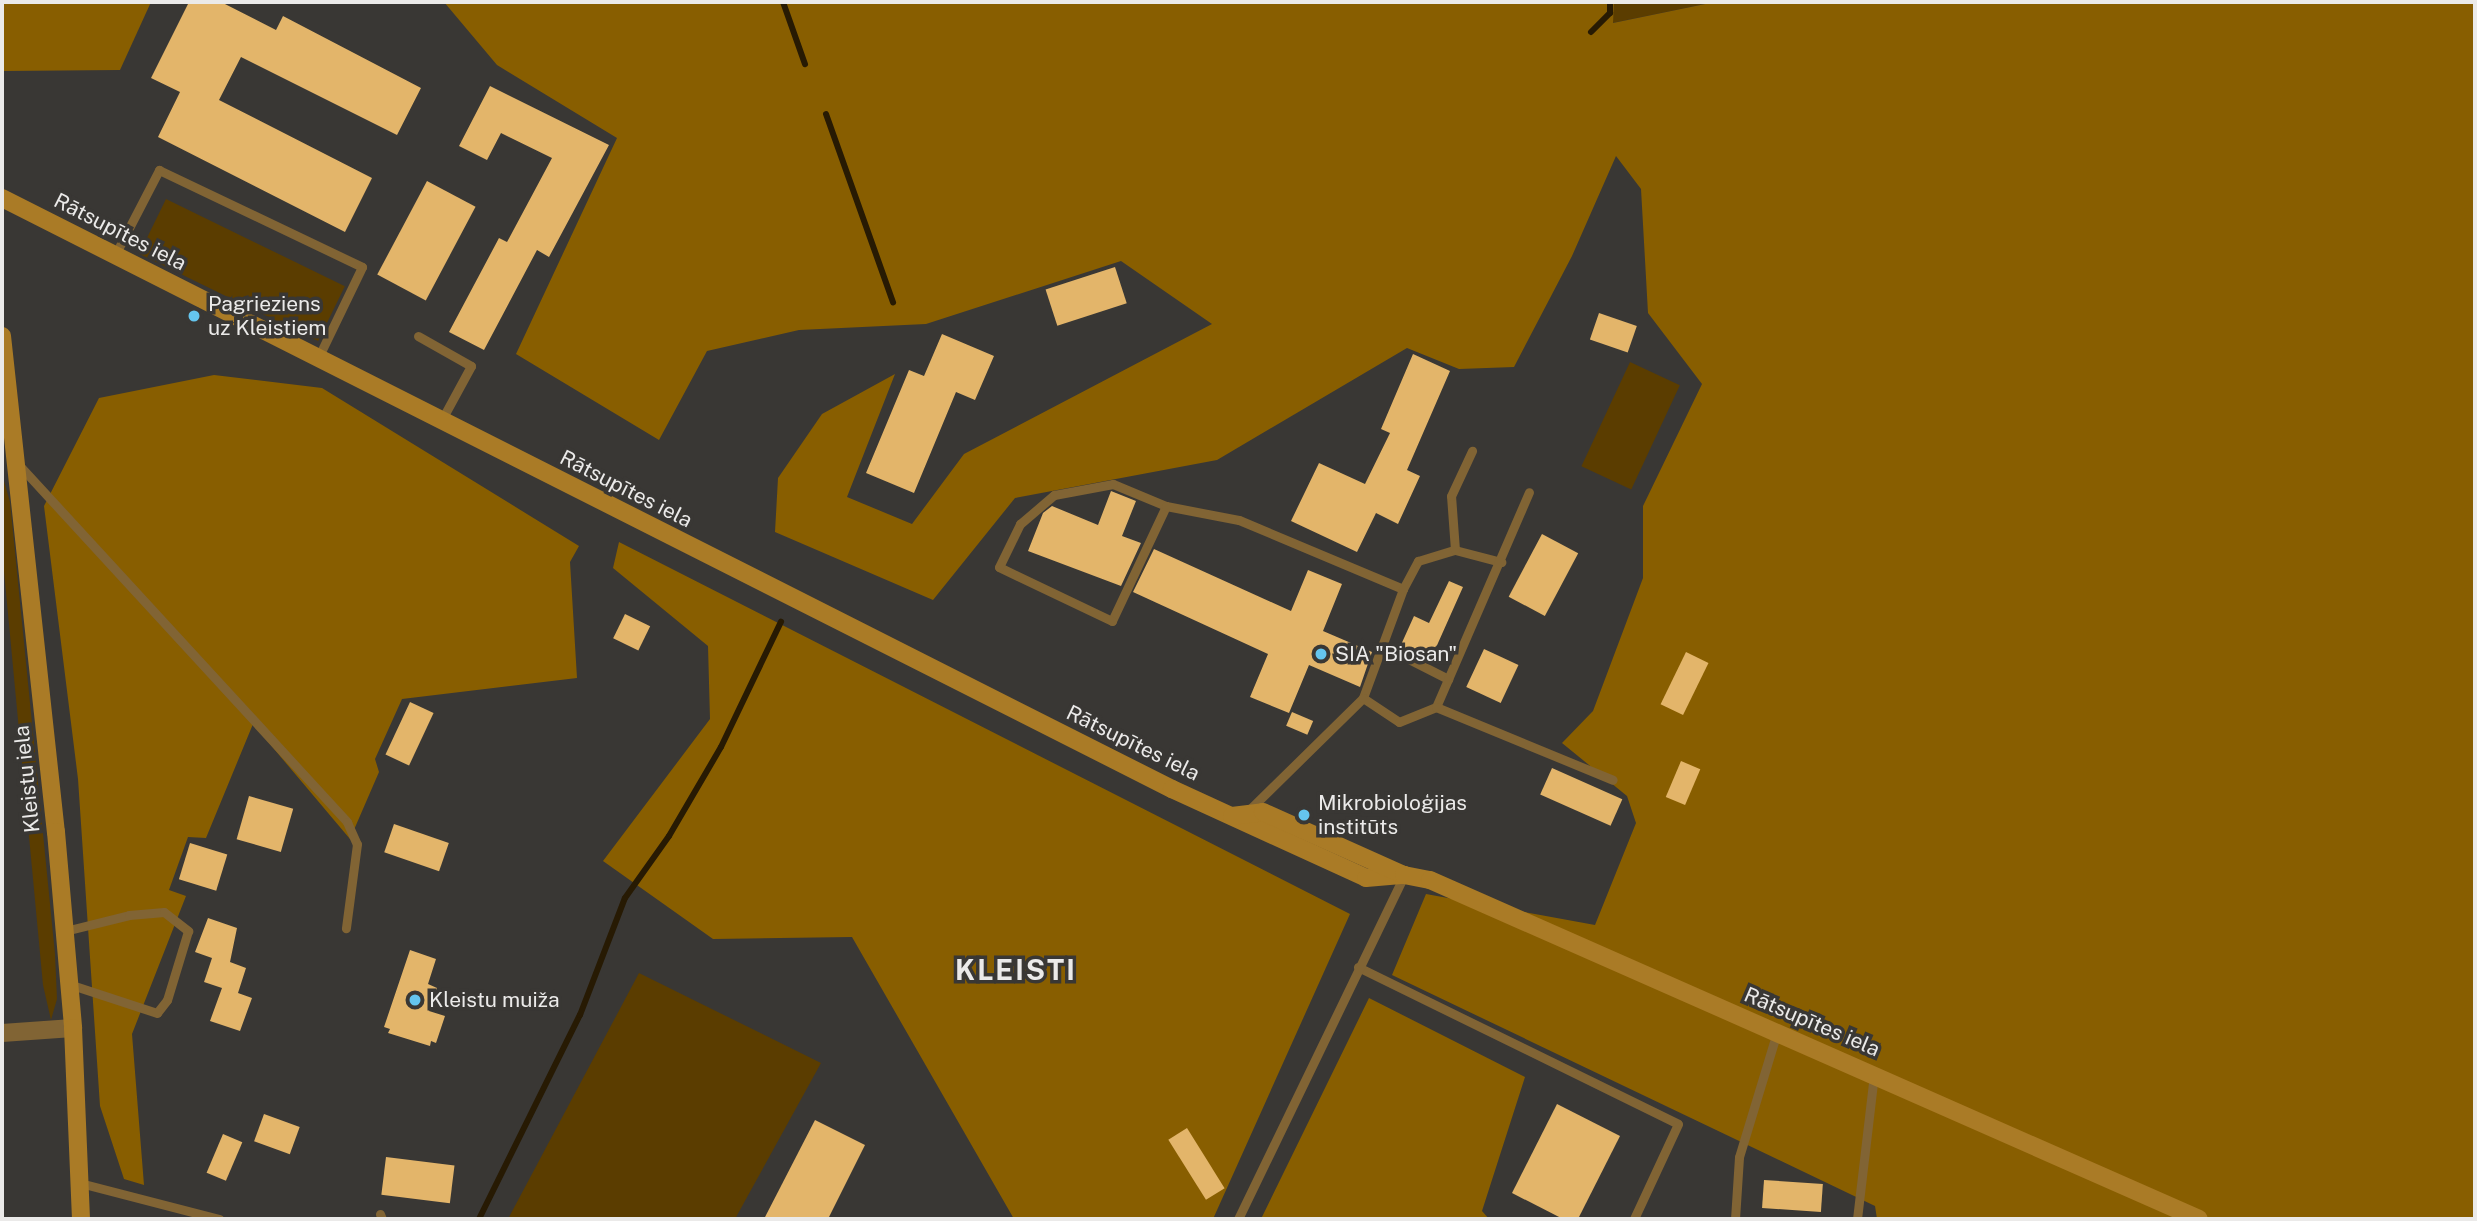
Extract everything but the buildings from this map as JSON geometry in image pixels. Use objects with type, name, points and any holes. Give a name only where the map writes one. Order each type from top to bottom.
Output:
[{"type":"street","name":"Rātsupītes iela","points":[[2,198],[441,421],[1232,816],[1366,878],[1404,875],[1430,880],[2199,1219]]},
{"type":"street","name":"Kleistu iela","points":[[2,336],[18,463],[65,931],[73,1028],[81,1219]]},
{"type":"street","points":[[2,1033],[73,1028]]},
{"type":"lane","points":[[115,255],[159,170],[362,267],[318,358]]},
{"type":"lane","points":[[418,335],[471,366],[441,421]]},
{"type":"lane","points":[[1455,550],[1451,496],[1472,451]]},
{"type":"lane","points":[[18,463],[346,822],[357,844],[346,928]]},
{"type":"lane","points":[[1166,506],[1112,621],[999,567],[1020,524],[1054,495],[1113,484],[1166,506],[1239,520],[1403,589]]},
{"type":"lane","points":[[1436,707],[1529,492]]},
{"type":"lane","points":[[1232,816],[1261,802],[1363,698],[1385,647],[1403,589],[1418,561],[1455,550],[1501,562]]},
{"type":"lane","points":[[1385,647],[1448,678]]},
{"type":"lane","points":[[1363,698],[1399,722],[1436,707],[1614,780]]},
{"type":"lane","points":[[1238,1219],[1404,875]]},
{"type":"lane","points":[[65,931],[129,915],[164,912],[188,930],[167,1000],[157,1013],[69,984]]},
{"type":"lane","points":[[1358,967],[1678,1124],[1634,1219]]},
{"type":"lane","points":[[1735,1219],[1739,1157],[1777,1032]]},
{"type":"lane","points":[[1857,1219],[1874,1074]]},
{"type":"lane","points":[[80,1183],[219,1219]]},
{"type":"shaded area","points":[[2,2],[151,2],[120,70],[2,71]]},
{"type":"shaded area","points":[[444,2],[1614,2],[1613,23],[1715,2],[2475,2],[2475,1219],[1877,1219],[1875,1206],[1392,975],[1426,894],[1595,925],[1636,823],[1627,796],[1562,743],[1593,711],[1643,578],[1643,506],[1702,384],[1648,313],[1641,189],[1616,156],[1572,256],[1514,367],[1459,369],[1407,348],[1217,460],[1015,498],[933,600],[775,532],[778,478],[822,414],[895,374],[847,497],[912,524],[964,454],[1212,324],[1121,261],[926,324],[799,330],[707,351],[659,440],[516,354],[617,138],[497,65]]},
{"type":"shaded area","points":[[1614,2],[1715,2],[1612,23]]},
{"type":"shaded area","points":[[166,199],[345,286],[318,341],[139,254]]},
{"type":"shaded area","points":[[1630,362],[1680,385],[1631,489],[1581,466]]},
{"type":"shaded area","points":[[214,375],[322,388],[579,546],[570,562],[577,678],[402,699],[375,759],[379,772],[350,839],[253,724],[206,838],[188,837],[169,890],[186,896],[132,1034],[144,1185],[124,1179],[100,1106],[78,779],[44,506],[99,398]]},
{"type":"shaded area","points":[[2,474],[10,502],[55,954],[57,999],[51,1020],[43,985],[2,550]]},
{"type":"shaded area","points":[[619,542],[1350,914],[1213,1219],[1014,1219],[852,937],[713,939],[603,861],[710,719],[708,646],[613,568]]},
{"type":"shaded area","points":[[639,973],[821,1063],[735,1219],[508,1219]]},
{"type":"shaded area","points":[[1369,998],[1525,1077],[1482,1211],[1489,1219],[1261,1219]]},
{"type":"waterway","points":[[783,2],[805,64]]},
{"type":"waterway","points":[[1591,32],[1610,13],[1610,2]]},
{"type":"waterway","points":[[826,114],[893,302]]},
{"type":"waterway","points":[[479,1219],[580,1015],[625,898],[669,836],[721,747],[781,622]]},
{"type":"place","name":"Pagrieziens uz Kleistiem","points":[[194,316]]},
{"type":"place","name":"SIA \"Biosan\"","points":[[1321,654]]},
{"type":"place","name":"Mikrobioloģijas institūts","points":[[1304,815]]},
{"type":"place","name":"Kleistu muiža","points":[[415,1000]]},
{"type":"district","name":"KLEISTI","points":[[1016,970]]}]
